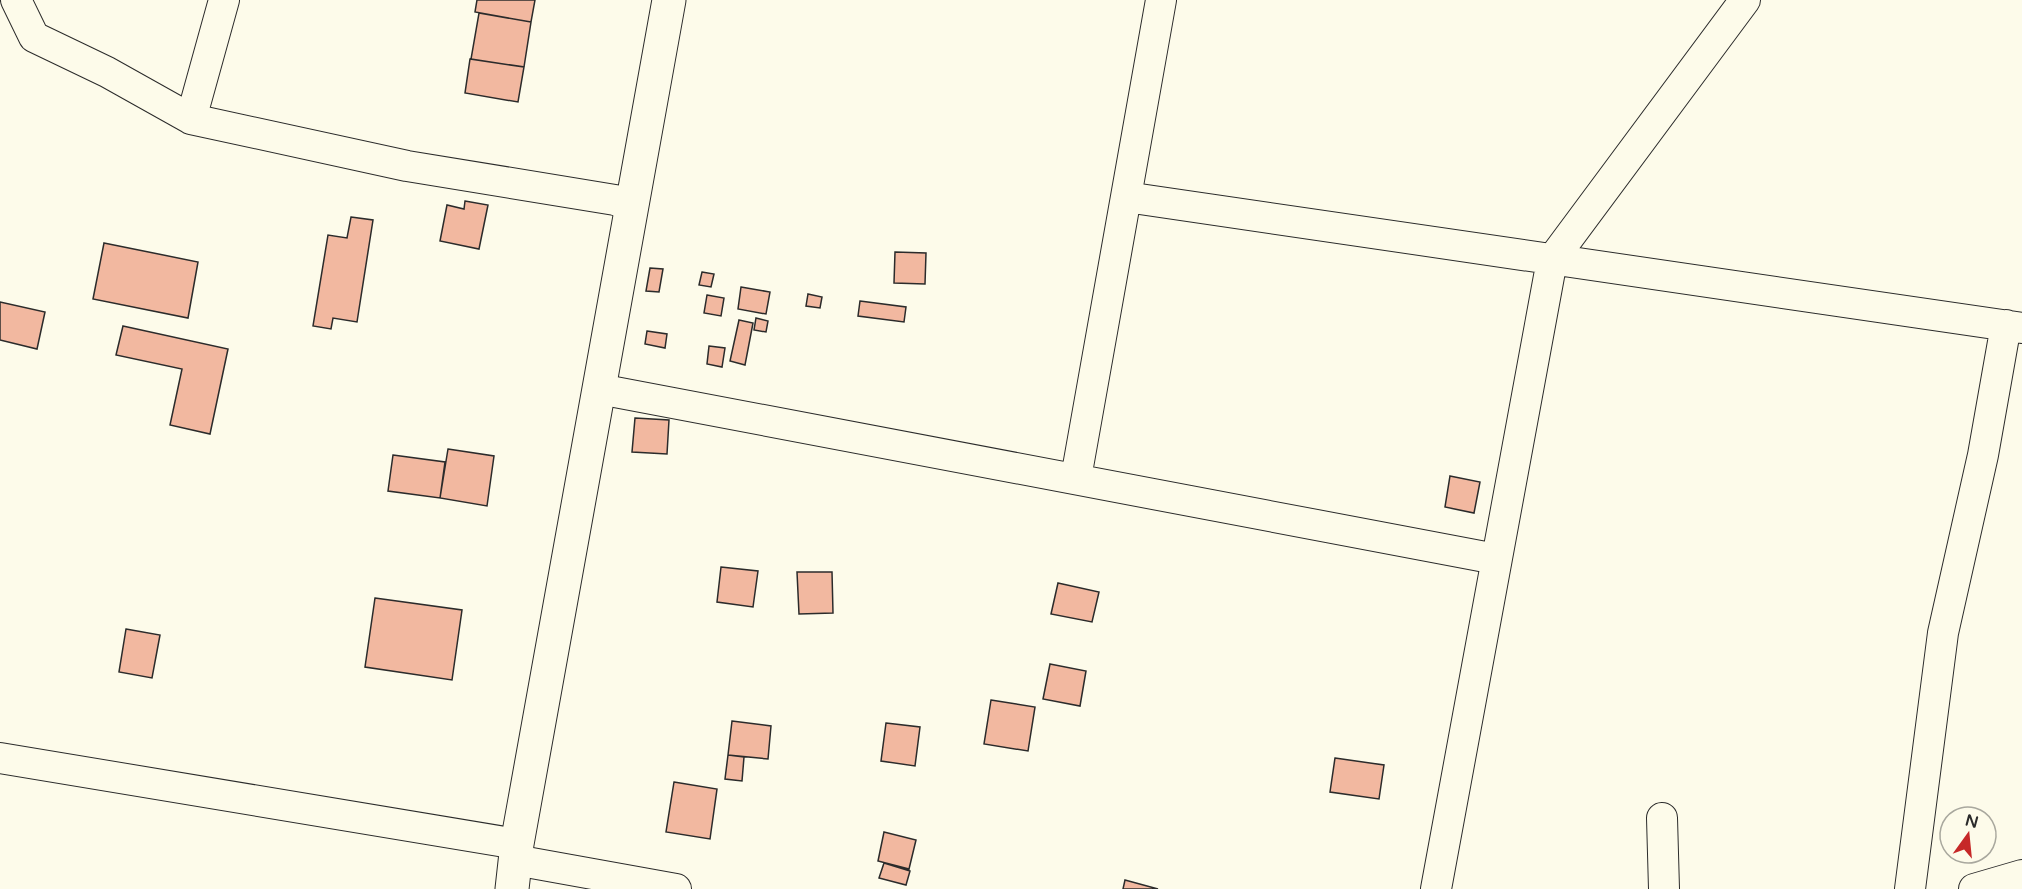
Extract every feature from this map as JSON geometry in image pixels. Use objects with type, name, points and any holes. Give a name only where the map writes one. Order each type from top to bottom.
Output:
[{"type":"street","points":[[16,0],[34,37],[107,72],[191,118],[407,166],[615,200],[632,206]]},
{"type":"street","points":[[191,118],[224,0]]},
{"type":"street","points":[[514,864],[669,0]]},
{"type":"street","points":[[1076,478],[1161,0]]},
{"type":"street","points":[[1436,889],[1552,260],[1745,0]]},
{"type":"street","points":[[1126,197],[2014,326],[1943,633],[1910,889]]},
{"type":"street","points":[[599,389],[1496,559]]},
{"type":"street","points":[[0,758],[514,864],[676,889]]},
{"type":"street","points":[[1662,818],[1664,889]]},
{"type":"street","points":[[1974,889],[2022,875]]},
{"type":"building","points":[[477,0],[535,0],[531,22],[475,12]]},
{"type":"building","points":[[479,13],[531,22],[524,67],[471,59]]},
{"type":"building","points":[[470,59],[524,67],[518,102],[465,93]]},
{"type":"building","points":[[465,201],[488,205],[479,249],[440,241],[447,205],[464,209]]},
{"type":"building","points":[[351,217],[373,220],[357,322],[333,318],[331,329],[313,326],[328,235],[347,238]]},
{"type":"building","points":[[104,243],[198,262],[188,318],[93,299]]},
{"type":"building","points":[[895,252],[926,253],[925,284],[894,283]]},
{"type":"building","points":[[650,268],[663,269],[659,292],[646,291]]},
{"type":"building","points":[[702,272],[714,274],[711,287],[699,285]]},
{"type":"building","points":[[741,287],[770,292],[766,314],[738,309]]},
{"type":"building","points":[[808,294],[822,297],[820,308],[806,306]]},
{"type":"building","points":[[707,295],[724,298],[721,316],[704,313]]},
{"type":"building","points":[[860,301],[906,307],[904,322],[858,316]]},
{"type":"building","points":[[0,302],[45,312],[37,349],[0,340]]},
{"type":"building","points":[[756,318],[768,321],[766,332],[754,330]]},
{"type":"building","points":[[739,320],[753,323],[745,365],[730,361]]},
{"type":"building","points":[[123,326],[228,349],[210,434],[170,425],[182,369],[116,355]]},
{"type":"building","points":[[647,331],[667,334],[665,348],[645,344]]},
{"type":"building","points":[[709,346],[725,348],[722,367],[707,364]]},
{"type":"building","points":[[635,418],[669,420],[667,454],[632,452]]},
{"type":"building","points":[[448,449],[494,456],[487,506],[440,498]]},
{"type":"building","points":[[393,455],[445,462],[440,498],[388,491]]},
{"type":"building","points":[[1450,476],[1480,482],[1474,513],[1445,507]]},
{"type":"building","points":[[721,567],[758,571],[753,607],[717,602]]},
{"type":"building","points":[[797,572],[832,572],[833,613],[799,614]]},
{"type":"building","points":[[1058,583],[1099,592],[1092,622],[1051,614]]},
{"type":"building","points":[[375,598],[462,610],[452,680],[365,667]]},
{"type":"building","points":[[126,629],[160,635],[152,678],[119,672]]},
{"type":"building","points":[[1050,664],[1086,671],[1080,706],[1043,699]]},
{"type":"building","points":[[991,700],[1035,707],[1028,751],[984,744]]},
{"type":"building","points":[[732,721],[771,726],[768,759],[728,755]]},
{"type":"building","points":[[886,723],[920,727],[915,766],[881,761]]},
{"type":"building","points":[[728,755],[744,757],[742,781],[725,779]]},
{"type":"building","points":[[1335,758],[1384,765],[1379,799],[1330,792]]},
{"type":"building","points":[[674,782],[717,789],[710,839],[666,832]]},
{"type":"building","points":[[884,832],[916,840],[909,869],[878,861]]},
{"type":"building","points":[[884,863],[910,871],[906,885],[879,878]]},
{"type":"building","points":[[1125,880],[1158,889],[1123,889]]}]
